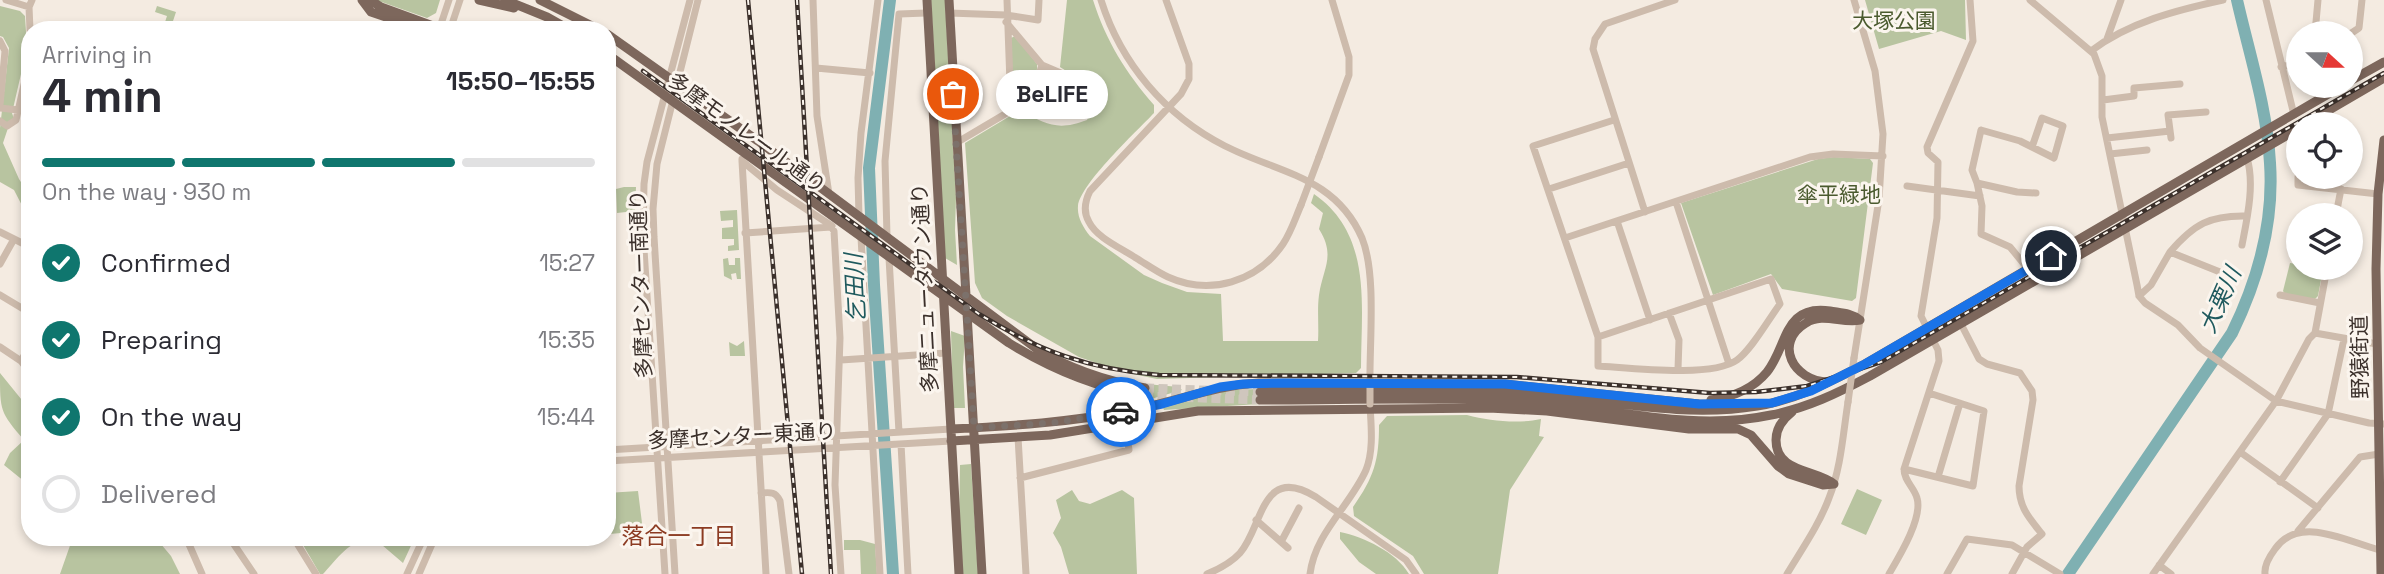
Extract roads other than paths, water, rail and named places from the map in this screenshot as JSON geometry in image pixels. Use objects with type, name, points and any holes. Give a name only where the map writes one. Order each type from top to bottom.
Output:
[{"type":"main road","points":[[362,0],[371,12],[398,21]]},
{"type":"main road","points":[[370,0],[381,7],[420,21]]},
{"type":"main road","points":[[479,0],[534,12]]},
{"type":"main road","points":[[505,0],[552,21]]},
{"type":"main road","points":[[540,0],[582,21]]},
{"type":"main road","name":"多摩ニュータウン通り","points":[[927,0],[959,574]]},
{"type":"main road","name":"多摩ニュータウン通り","points":[[949,0],[982,574]]},
{"type":"main road","name":"多摩モノレール通り","points":[[616,40],[885,235]]},
{"type":"main road","name":"多摩モノレール通り","points":[[616,60],[664,94],[742,156],[887,256]]},
{"type":"main road","points":[[2363,74],[2384,62]]},
{"type":"main road","points":[[2326,112],[2384,78]]},
{"type":"main road","points":[[2370,87],[2384,90]]},
{"type":"main road","points":[[2298,112],[2322,98]]},
{"type":"main road","points":[[1690,420],[1514,400],[1260,396],[1505,392],[1585,398],[1690,411],[1734,410],[1772,403],[1804,394],[1829,382],[2286,119]]},
{"type":"main road","points":[[1656,425],[1690,420],[1758,418],[1800,407],[1837,393],[2286,135]]},
{"type":"main road","name":"野猿街道","points":[[2381,574],[2381,424],[2376,344],[2380,270],[2378,194],[2384,140]]},
{"type":"main road","points":[[885,235],[1025,341],[1052,358],[1145,392],[1098,385],[1048,365],[1009,343],[887,256]]},
{"type":"main road","points":[[1690,403],[1728,397],[1753,385],[1772,366],[1789,328],[1806,313],[1825,310],[1852,314],[1860,320]]},
{"type":"main road","points":[[1829,382],[1813,380],[1795,368],[1790,350],[1796,332],[1804,323],[1815,319],[1851,322],[1860,320]]},
{"type":"main road","points":[[951,429],[1078,419],[1142,408],[1220,387],[1243,384],[1505,384],[1714,405],[1772,403]]},
{"type":"main road","points":[[951,441],[1050,435],[1198,411],[1370,407],[1524,410],[1689,429],[1738,429],[1751,435],[1778,466],[1789,474],[1823,485],[1834,484]]},
{"type":"main road","points":[[1800,407],[1788,415],[1779,427],[1776,440],[1778,452],[1782,459],[1793,467],[1825,477],[1834,484]]},
{"type":"street","points":[[6,0],[30,3],[30,21]]},
{"type":"street","name":"多摩センター南通り","points":[[667,458],[653,209],[657,164],[673,101],[673,79],[690,0]]},
{"type":"street","name":"多摩センター南通り","points":[[657,458],[643,208],[646,162],[664,94],[673,79],[698,0]]},
{"type":"street","points":[[813,0],[817,116],[829,194]]},
{"type":"street","points":[[862,218],[858,178],[861,133],[878,0]]},
{"type":"street","points":[[1007,0],[1011,111]]},
{"type":"street","points":[[949,13],[1038,20],[1039,0]]},
{"type":"street","points":[[1101,0],[1124,52],[1168,107],[1221,144],[1317,185],[1346,211],[1362,239],[1369,265],[1371,450],[1367,469],[1321,540],[1310,574]]},
{"type":"street","points":[[1166,0],[1190,72],[1186,86],[1090,191],[1085,214],[1090,225],[1101,235],[1170,278],[1198,285],[1216,285],[1248,276],[1275,254],[1291,231],[1349,75],[1349,57],[1332,0]]},
{"type":"street","points":[[1645,212],[1593,49],[1600,30],[1613,20],[1675,0]]},
{"type":"street","points":[[1787,574],[1821,518],[1834,484],[1879,199],[1883,156],[1882,113],[1877,83],[1854,0]]},
{"type":"street","points":[[1889,574],[1906,546],[1918,502],[1904,476],[1904,469],[1938,368],[1939,355],[1921,316],[1939,190],[1938,162],[1928,153],[1927,147],[1973,41],[1970,0]]},
{"type":"street","points":[[2030,0],[2091,51],[2099,65],[2102,117],[2139,296],[2178,325],[2202,349],[2276,401],[2381,424]]},
{"type":"street","points":[[2106,39],[2121,0]]},
{"type":"street","points":[[2266,0],[2289,112]]},
{"type":"street","points":[[2316,21],[2318,0]]},
{"type":"street","points":[[2359,21],[2362,0]]},
{"type":"street","points":[[444,21],[448,1]]},
{"type":"street","points":[[2091,51],[2106,39],[2169,13],[2221,1]]},
{"type":"street","points":[[448,21],[459,3]]},
{"type":"street","points":[[885,235],[885,160],[899,14],[926,13]]},
{"type":"street","points":[[1006,18],[1042,65],[1063,74],[1097,96]]},
{"type":"street","points":[[0,41],[5,51],[0,106],[18,110]]},
{"type":"street","points":[[956,143],[1030,99],[1042,65]]},
{"type":"street","points":[[2281,67],[2286,66]]},
{"type":"street","points":[[816,68],[870,73]]},
{"type":"street","points":[[2103,100],[2134,96],[2134,88],[2180,84]]},
{"type":"street","points":[[0,121],[6,126],[12,125],[16,120],[21,97]]},
{"type":"street","points":[[2106,138],[2170,134],[2168,116],[2206,112]]},
{"type":"street","points":[[2028,269],[2010,247],[1981,234],[1980,196],[1972,170],[1981,130],[2020,141],[2032,147],[2054,158],[2063,126],[2042,118],[2032,147]]},
{"type":"street","points":[[1598,337],[1771,279],[1780,304],[1742,355],[1729,365],[1704,371],[1598,366],[1598,337],[1533,145],[1614,120]]},
{"type":"street","points":[[2110,154],[2147,150]]},
{"type":"street","points":[[1565,238],[1810,157],[1833,154],[1883,156]]},
{"type":"street","points":[[742,156],[777,190],[831,227],[835,235],[841,359],[835,485],[841,574]]},
{"type":"street","points":[[742,156],[744,233],[766,574]]},
{"type":"street","points":[[2242,245],[2247,216],[2248,158]]},
{"type":"street","points":[[1549,189],[1629,163]]},
{"type":"street","points":[[1977,183],[2017,192],[2036,193]]},
{"type":"street","points":[[1908,186],[1980,196]]},
{"type":"street","points":[[2338,203],[2340,189],[2378,194]]},
{"type":"street","points":[[1676,202],[1729,365]]},
{"type":"street","points":[[2139,296],[2151,285],[2170,252],[2191,229],[2222,216],[2247,216]]},
{"type":"street","points":[[1617,221],[1650,320]]},
{"type":"street","points":[[744,233],[843,224]]},
{"type":"street","points":[[0,232],[21,242]]},
{"type":"street","points":[[0,264],[14,239]]},
{"type":"street","points":[[863,239],[876,434],[880,574]]},
{"type":"street","points":[[2170,252],[2220,272]]},
{"type":"street","points":[[887,256],[897,432],[951,429]]},
{"type":"street","points":[[2153,574],[2276,401],[2309,339],[2315,333],[2325,280]]},
{"type":"street","points":[[0,295],[21,308]]},
{"type":"street","points":[[2280,295],[2320,303]]},
{"type":"street","points":[[1670,313],[1679,340],[1678,369]]},
{"type":"street","points":[[1961,324],[1979,359],[1987,364],[2021,373],[2032,391],[2019,497],[2025,513],[2042,534],[2025,551],[2012,574]]},
{"type":"street","points":[[2315,333],[2376,344]]},
{"type":"street","points":[[2280,482],[2328,414],[2344,339]]},
{"type":"street","points":[[0,347],[21,361]]},
{"type":"street","points":[[841,359],[946,353]]},
{"type":"street","points":[[1904,469],[1973,486],[1984,411],[1928,393]]},
{"type":"street","points":[[1938,477],[1960,403]]},
{"type":"street","points":[[1020,478],[1129,450],[1125,422]]},
{"type":"street","name":"多摩センター東通り","points":[[616,449],[897,432]]},
{"type":"street","points":[[1018,437],[1026,574]]},
{"type":"street","points":[[908,574],[897,444],[951,441]]},
{"type":"street","name":"多摩センター東通り","points":[[616,460],[897,444]]},
{"type":"street","points":[[2240,452],[2318,508]]},
{"type":"street","points":[[2265,574],[2270,555],[2279,542],[2298,531],[2360,457],[2379,454]]},
{"type":"street","points":[[657,458],[665,574]]},
{"type":"street","points":[[667,458],[675,574]]},
{"type":"street","points":[[1208,574],[1240,553],[1268,498],[1276,491],[1291,488],[1308,492],[1339,513],[1406,560],[1416,574]]},
{"type":"street","points":[[761,493],[772,492],[778,495],[780,500],[789,574]]},
{"type":"street","points":[[1281,542],[1299,508]]},
{"type":"street","points":[[1256,520],[1288,548]]},
{"type":"street","points":[[2298,531],[2333,534],[2382,550]]},
{"type":"street","points":[[1947,574],[1967,539],[2012,545],[2060,574]]},
{"type":"street","points":[[190,546],[202,574]]},
{"type":"street","points":[[235,546],[254,574]]},
{"type":"street","points":[[299,546],[316,574]]},
{"type":"street","points":[[407,574],[420,546]]},
{"type":"street","points":[[419,574],[431,546]]},
{"type":"street","points":[[2159,565],[2171,574]]},
{"type":"street","points":[[2040,574],[2048,566]]},
{"type":"waterway","name":"乞田川","points":[[890,0],[869,168],[893,574]]},
{"type":"waterway","name":"大栗川","points":[[2068,574],[2232,333],[2257,271],[2267,229],[2270,163],[2261,101],[2237,0]]},
{"type":"tunnel","points":[[1145,388],[1260,392]]},
{"type":"tunnel","points":[[1144,396],[1260,400]]},
{"type":"railway","points":[[748,0],[802,574]]},
{"type":"railway","points":[[797,0],[831,574]]},
{"type":"railway","points":[[643,71],[979,314],[1044,348],[1087,363],[1159,375],[1517,377],[1710,393],[1756,392],[1807,386],[1881,362],[2384,73]]},
{"type":"place","name":"BeLIFE","points":[[953,94]]},
{"type":"district","name":"落合一丁目","points":[[679,536]]},
{"type":"park label","name":"大塚公園","points":[[1894,21]]},
{"type":"park label","name":"傘平緑地","points":[[1839,195]]}]
